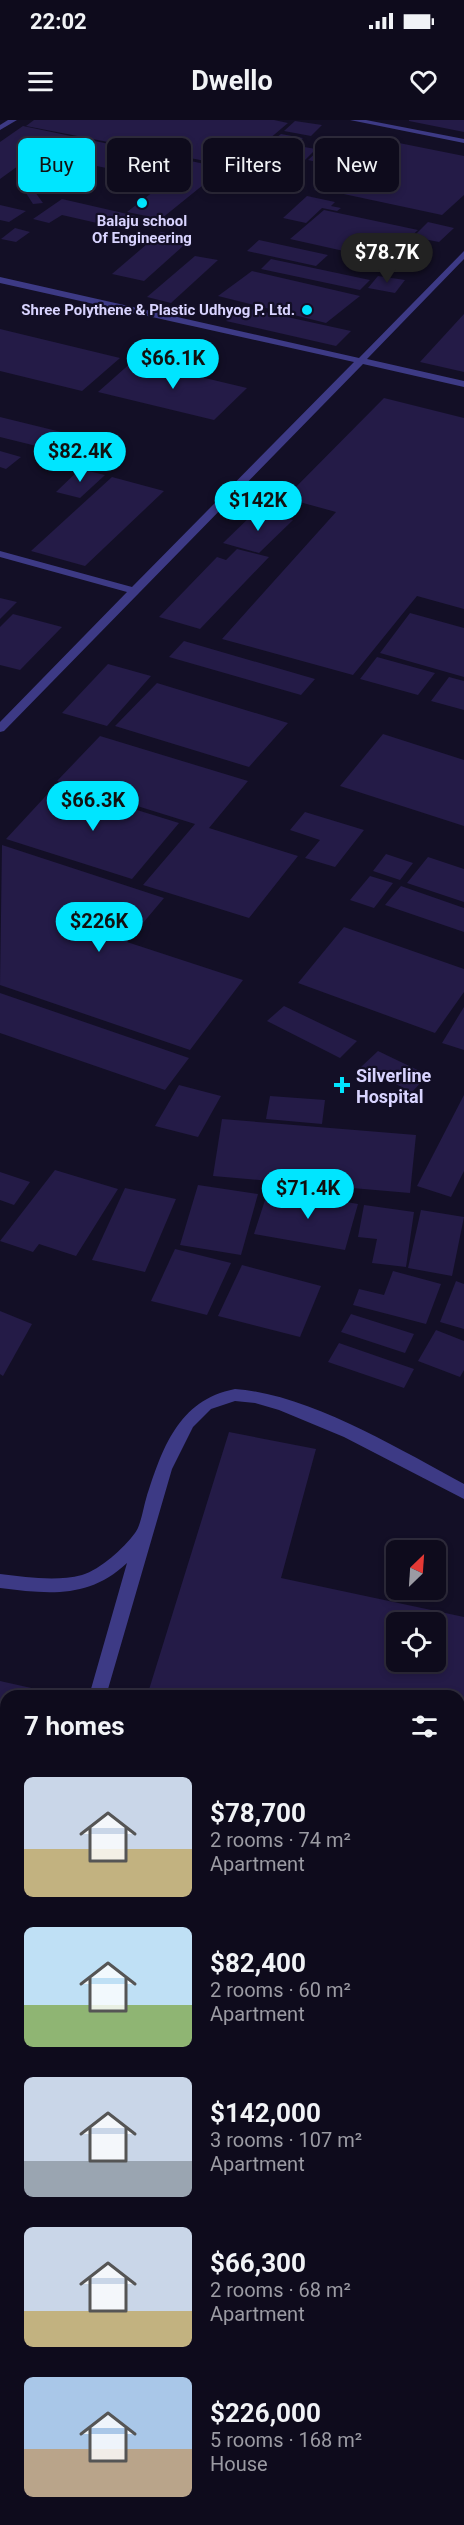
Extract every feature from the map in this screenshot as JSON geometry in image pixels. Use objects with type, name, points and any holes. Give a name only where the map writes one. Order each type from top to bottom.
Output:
[{"type":"street","points":[[0,128],[13,120]]},
{"type":"street","points":[[354,120],[464,141]]},
{"type":"street","points":[[0,729],[133,590],[362,361],[464,254]]},
{"type":"street","points":[[0,280],[464,384]]},
{"type":"street","points":[[0,554],[133,590]]},
{"type":"street","points":[[99,1690],[143,1536],[169,1458],[183,1428],[198,1410],[216,1400],[236,1395],[251,1395],[297,1410],[359,1438],[464,1492]]},
{"type":"street","points":[[0,1581],[64,1584],[88,1580],[112,1566],[143,1536]]},
{"type":"building","points":[[34,120],[274,120],[288,123],[270,138],[203,138],[203,161],[191,158],[191,138],[107,138],[107,142],[26,126]]},
{"type":"building","points":[[464,120],[464,132],[409,121]]},
{"type":"building","points":[[295,121],[322,125],[311,136],[284,131]]},
{"type":"building","points":[[23,126],[80,138],[18,138],[18,166],[0,179],[0,142]]},
{"type":"building","points":[[281,134],[303,138],[276,138]]},
{"type":"building","points":[[95,141],[107,144],[107,168],[95,166]]},
{"type":"building","points":[[399,143],[464,156],[464,195],[442,215],[339,193],[399,192]]},
{"type":"building","points":[[303,148],[315,149],[305,160],[303,160]]},
{"type":"building","points":[[315,154],[315,162],[308,160]]},
{"type":"building","points":[[191,161],[203,164],[203,185],[161,219],[127,212],[153,192],[191,192]]},
{"type":"building","points":[[35,192],[43,203],[33,204],[26,193]]},
{"type":"building","points":[[307,196],[335,202],[331,206],[341,208],[337,211],[322,208],[306,223],[283,218]]},
{"type":"building","points":[[62,199],[136,216],[119,228],[62,215],[49,223],[33,219]]},
{"type":"building","points":[[0,205],[26,211],[9,222],[0,220]]},
{"type":"building","points":[[324,210],[418,230],[409,238],[417,239],[412,244],[429,248],[422,254],[405,251],[393,262],[290,239]]},
{"type":"building","points":[[428,222],[454,228],[439,242],[413,237]]},
{"type":"building","points":[[15,228],[30,232],[16,242],[1,239]]},
{"type":"building","points":[[161,232],[192,238],[144,281],[112,274]]},
{"type":"building","points":[[259,240],[328,255],[316,266],[247,251]]},
{"type":"building","points":[[195,256],[218,260],[171,303],[147,297]]},
{"type":"building","points":[[271,259],[370,280],[360,290],[261,269]]},
{"type":"building","name":"Shree Polythene & Plastic Udhyog P. Ltd.","points":[[252,271],[360,296],[326,323],[218,296]]},
{"type":"building","points":[[378,276],[405,280],[395,293],[368,288]]},
{"type":"building","points":[[242,307],[351,331],[336,346],[226,321]]},
{"type":"building","points":[[464,314],[464,372],[420,362]]},
{"type":"building","points":[[0,329],[120,358],[82,391],[0,371]]},
{"type":"building","points":[[133,361],[247,388],[214,420],[98,392]]},
{"type":"building","points":[[384,398],[464,418],[464,609],[417,596],[353,675],[222,639],[336,512],[285,498]]},
{"type":"building","points":[[0,417],[114,445],[97,461],[0,437]]},
{"type":"building","points":[[0,451],[21,457],[6,469],[0,467]]},
{"type":"building","points":[[80,469],[105,475],[80,498],[56,492]]},
{"type":"building","points":[[112,477],[164,491],[85,566],[31,551]]},
{"type":"building","points":[[257,510],[293,520],[259,553],[223,543]]},
{"type":"building","points":[[237,549],[269,557],[200,629],[159,617],[217,557],[226,560]]},
{"type":"building","points":[[0,598],[17,602],[0,619]]},
{"type":"building","points":[[410,613],[464,628],[464,677],[380,653]]},
{"type":"building","points":[[13,614],[62,627],[20,670],[0,665],[0,627]]},
{"type":"building","points":[[184,641],[315,679],[301,695],[169,657]]},
{"type":"building","points":[[377,657],[435,673],[418,695],[360,679]]},
{"type":"building","points":[[108,664],[151,676],[107,726],[62,713]]},
{"type":"building","points":[[449,677],[464,681],[464,710],[431,701]]},
{"type":"building","points":[[157,683],[288,723],[249,767],[115,726]]},
{"type":"building","points":[[383,734],[464,760],[464,826],[340,786]]},
{"type":"building","points":[[100,736],[248,781],[209,828],[298,856],[249,918],[143,885],[195,824],[57,781]]},
{"type":"building","points":[[56,785],[179,823],[132,879],[6,839]]},
{"type":"building","points":[[305,812],[364,830],[335,867],[305,858],[320,840],[290,830]]},
{"type":"building","points":[[2,845],[164,898],[127,942],[243,980],[190,1050],[0,985]]},
{"type":"building","points":[[386,854],[413,863],[400,880],[373,871]]},
{"type":"building","points":[[428,857],[464,869],[464,902],[407,883]]},
{"type":"building","points":[[370,876],[393,883],[374,908],[350,900]]},
{"type":"building","points":[[401,886],[464,908],[464,932],[385,905]]},
{"type":"building","points":[[344,927],[464,969],[464,992],[435,1033],[298,983]]},
{"type":"building","points":[[0,993],[189,1058],[165,1090],[0,1033]]},
{"type":"building","points":[[284,1006],[357,1041],[340,1058],[267,1021]]},
{"type":"building","points":[[464,1007],[464,1050],[442,1043]]},
{"type":"building","points":[[378,1051],[428,1075],[412,1092],[361,1067]]},
{"type":"building","points":[[179,1085],[221,1096],[198,1137],[155,1126]]},
{"type":"building","points":[[464,1095],[464,1171],[451,1197],[417,1186]]},
{"type":"building","points":[[270,1096],[325,1100],[322,1124],[266,1119]]},
{"type":"building","points":[[222,1119],[416,1135],[410,1193],[213,1176]]},
{"type":"building","points":[[55,1170],[118,1189],[76,1256],[39,1244],[33,1252],[0,1241]]},
{"type":"building","points":[[0,1172],[30,1182],[14,1205],[0,1200]]},
{"type":"building","points":[[198,1185],[258,1194],[241,1255],[180,1245]]},
{"type":"building","points":[[125,1188],[176,1199],[145,1272],[92,1260]]},
{"type":"building","points":[[289,1192],[358,1204],[345,1250],[254,1234],[266,1197],[286,1201]]},
{"type":"building","points":[[364,1205],[414,1212],[406,1267],[372,1263],[377,1239],[358,1237]]},
{"type":"building","points":[[421,1210],[464,1217],[452,1276],[408,1268]]},
{"type":"building","points":[[175,1249],[231,1263],[207,1315],[151,1301]]},
{"type":"building","points":[[242,1265],[321,1286],[300,1337],[218,1316]]},
{"type":"building","points":[[393,1271],[441,1284],[426,1324],[353,1305],[359,1289],[384,1295]]},
{"type":"building","points":[[456,1281],[464,1284],[464,1329],[440,1322]]},
{"type":"building","points":[[0,1311],[32,1324],[3,1376],[0,1374]]},
{"type":"building","points":[[351,1314],[414,1334],[405,1353],[341,1332]]},
{"type":"building","points":[[436,1330],[464,1341],[464,1370],[460,1377],[418,1361]]},
{"type":"building","points":[[339,1343],[414,1369],[404,1388],[328,1362]]},
{"type":"building","points":[[229,1432],[316,1449],[281,1578],[441,1612],[386,1612],[386,1672],[446,1672],[446,1613],[464,1617],[464,1690],[149,1690]]},
{"type":"building","points":[[0,1681],[40,1690],[0,1690]]},
{"type":"place","name":"Balaju school Of Engineering","points":[[142,203]]},
{"type":"place","name":"Shree Polythene & Plastic Udhyog P. Ltd.","points":[[307,310]]},
{"type":"place","name":"Silverline Hospital","points":[[342,1085]]}]
